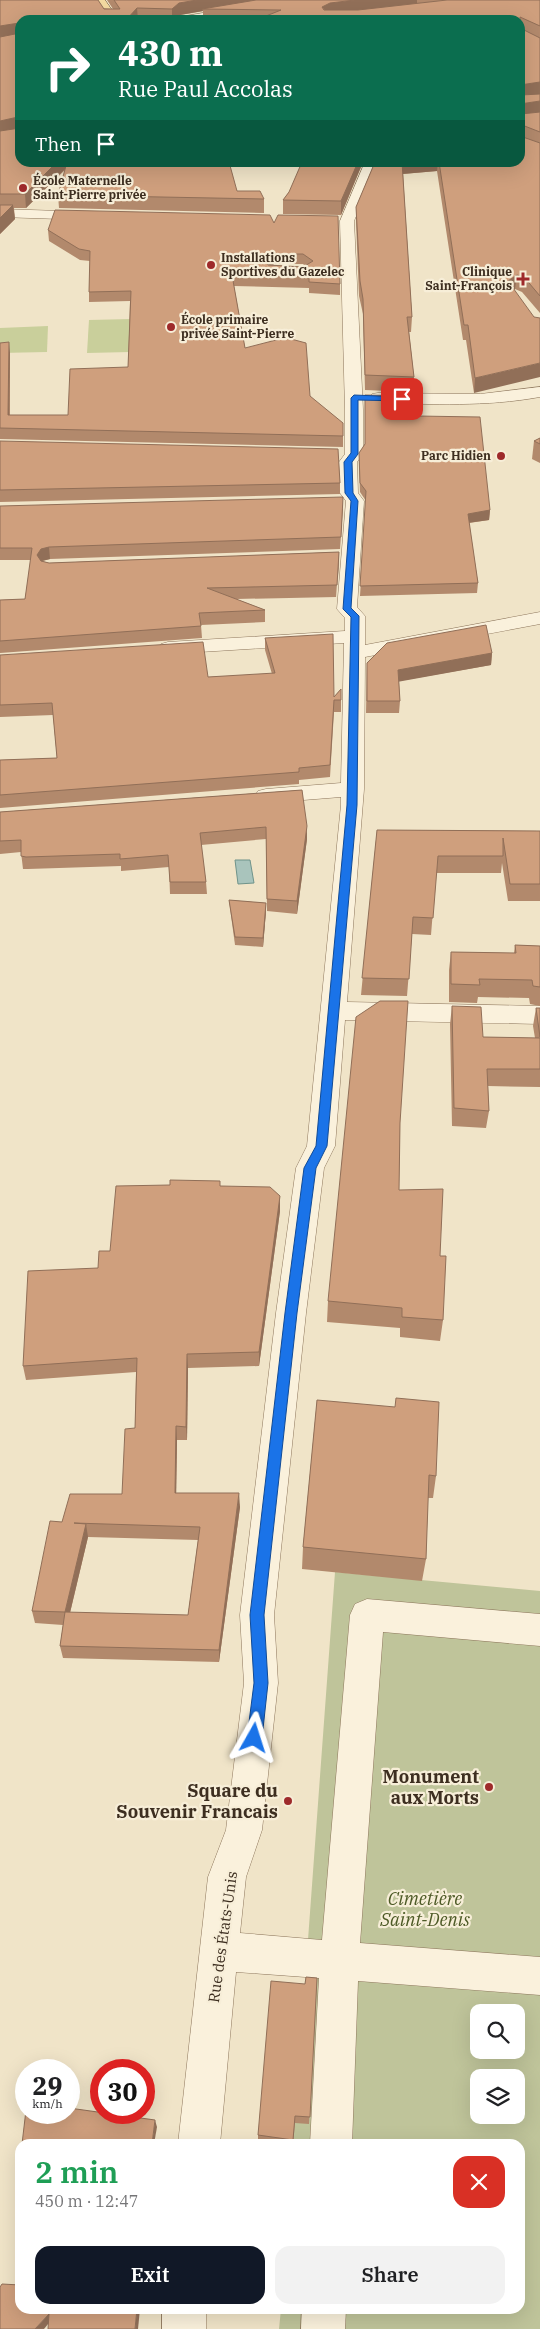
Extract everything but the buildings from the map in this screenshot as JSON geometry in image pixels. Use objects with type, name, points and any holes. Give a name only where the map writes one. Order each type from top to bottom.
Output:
[{"type":"main road","points":[[99,0],[107,15]]},
{"type":"street","points":[[175,13],[297,0]]},
{"type":"street","name":"Rue des États-Unis","points":[[200,2139],[227,1878],[244,1830],[261,1683],[257,1615],[291,1313],[310,1168],[321,1146],[335,1011],[353,790],[355,616],[347,609],[342,557],[345,501],[349,493],[348,462],[344,454],[354,397],[347,221],[370,167]]},
{"type":"street","points":[[0,213],[104,217]]},
{"type":"street","points":[[328,221],[347,221]]},
{"type":"street","points":[[332,271],[349,270]]},
{"type":"street","points":[[354,397],[471,400],[513,398],[540,392]]},
{"type":"street","points":[[147,649],[354,645],[540,618]]},
{"type":"street","points":[[245,797],[353,790]]},
{"type":"street","points":[[335,1011],[540,1015]]},
{"type":"street","points":[[331,2139],[338,1961],[367,1615],[540,1630]]},
{"type":"street","points":[[219,1951],[540,1976]]},
{"type":"street","points":[[184,2314],[184,2329]]},
{"type":"street","points":[[323,2329],[324,2314]]},
{"type":"green space","points":[[131,319],[130,352],[87,353],[89,320]]},
{"type":"green space","points":[[48,326],[47,352],[0,353],[0,328]]},
{"type":"green space","name":"Cimetière Saint-Denis","points":[[335,1572],[540,1591],[540,2329],[279,2329],[280,2314],[525,2314],[525,2139],[293,2139]]},
{"type":"water","points":[[235,860],[250,860],[254,883],[238,884]]},
{"type":"place","name":"École Maternelle Saint-Pierre privée","points":[[23,188]]},
{"type":"place","name":"Installations Sportives du Gazelec","points":[[211,265]]},
{"type":"place","name":"Clinique Saint-François","points":[[523,279]]},
{"type":"place","name":"École primaire privée Saint-Pierre","points":[[171,327]]},
{"type":"place","name":"Parc Hidien","points":[[501,456]]},
{"type":"place","name":"Monument aux Morts","points":[[489,1787]]},
{"type":"place","name":"Square du Souvenir Francais","points":[[288,1801]]},
{"type":"route","points":[[254,1738],[261,1683],[257,1615],[291,1313],[310,1168],[321,1146],[335,1011],[352,805],[355,616],[347,609],[355,501],[349,493],[348,462],[354,454],[354,398],[402,399]]}]
